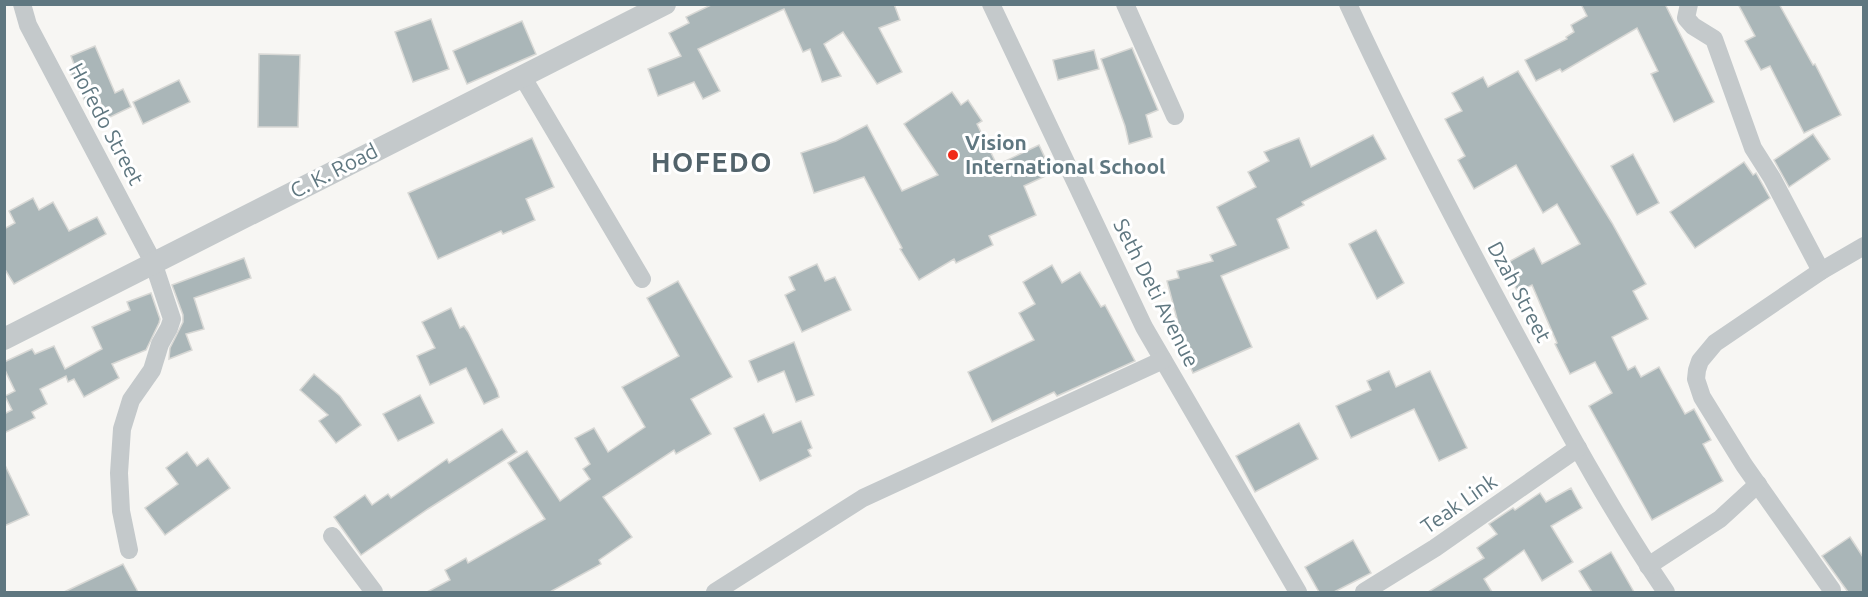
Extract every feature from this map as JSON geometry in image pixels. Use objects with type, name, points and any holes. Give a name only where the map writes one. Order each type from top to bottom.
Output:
[{"type":"street","name":"Hofedo Street","points":[[22,4],[28,25],[153,262],[172,319],[160,344],[153,370],[131,400],[122,429],[119,473],[121,511],[129,550]]},
{"type":"street","name":"C. K. Road","points":[[4,339],[665,4]]},
{"type":"street","name":"Seth Deti Avenue","points":[[991,4],[1144,327],[1298,592]]},
{"type":"street","points":[[1125,4],[1175,116]]},
{"type":"street","name":"Dzah Street","points":[[1348,4],[1379,72],[1473,254],[1578,448],[1648,566],[1666,592]]},
{"type":"street","points":[[1689,4],[1686,18],[1693,26],[1714,39],[1753,148],[1772,178],[1821,271]]},
{"type":"street","points":[[522,76],[642,279]]},
{"type":"street","points":[[1832,590],[1758,484],[1702,397],[1696,379],[1696,370],[1700,361],[1715,343],[1821,271],[1863,246]]},
{"type":"street","points":[[715,592],[863,498],[1163,360]]},
{"type":"street","name":"Teak Link","points":[[1364,592],[1436,548],[1578,448]]},
{"type":"street","points":[[1648,566],[1720,519],[1758,484]]},
{"type":"street","points":[[332,536],[374,592]]},
{"type":"building","points":[[713,4],[894,4],[900,20],[879,28],[902,72],[877,84],[843,32],[824,44],[841,76],[822,82],[810,49],[803,52],[784,9],[698,49],[720,91],[703,99],[694,82],[658,96],[648,69],[681,56],[669,33],[689,23],[686,17]]},
{"type":"building","points":[[1581,4],[1665,4],[1714,102],[1674,122],[1651,74],[1658,71],[1637,28],[1562,72],[1560,69],[1536,81],[1525,60],[1567,39],[1566,37],[1574,32],[1571,25],[1587,16]]},
{"type":"building","points":[[1738,4],[1779,4],[1813,65],[1815,64],[1841,115],[1804,133],[1770,66],[1761,70],[1745,41],[1755,36]]},
{"type":"building","points":[[431,19],[449,69],[413,82],[395,32]]},
{"type":"building","points":[[522,21],[536,54],[467,84],[453,51]]},
{"type":"building","points":[[95,46],[115,93],[123,89],[131,107],[108,118],[99,99],[87,105],[69,70],[75,67],[71,56]]},
{"type":"building","points":[[1132,48],[1158,110],[1146,115],[1152,137],[1129,144],[1125,126],[1101,59]]},
{"type":"building","points":[[1094,50],[1099,69],[1058,80],[1053,60]]},
{"type":"building","points":[[259,54],[300,55],[298,127],[258,127]]},
{"type":"building","points":[[1518,71],[1612,223],[1646,284],[1633,291],[1648,319],[1612,337],[1628,370],[1635,366],[1641,377],[1659,367],[1685,414],[1694,409],[1711,440],[1703,444],[1723,481],[1652,520],[1589,406],[1612,393],[1595,362],[1570,374],[1555,344],[1557,343],[1532,285],[1518,292],[1503,265],[1534,248],[1542,264],[1580,244],[1557,204],[1543,213],[1516,165],[1474,189],[1458,160],[1465,156],[1445,119],[1462,111],[1452,93],[1483,77],[1488,87]]},
{"type":"building","points":[[179,80],[190,102],[143,124],[133,102]]},
{"type":"building","points":[[952,92],[961,105],[968,100],[982,121],[977,124],[997,165],[1039,145],[1052,173],[1024,186],[1036,215],[989,236],[993,245],[956,263],[954,259],[919,280],[900,249],[902,248],[864,177],[814,193],[801,153],[836,141],[867,125],[902,191],[938,175],[904,124]]},
{"type":"building","points":[[1813,134],[1830,159],[1789,187],[1774,160]]},
{"type":"building","points":[[1373,135],[1386,159],[1302,202],[1304,205],[1277,219],[1289,248],[1221,276],[1252,347],[1193,373],[1175,332],[1180,330],[1167,281],[1179,278],[1177,271],[1213,261],[1210,255],[1236,245],[1217,207],[1256,187],[1248,172],[1269,161],[1264,152],[1299,138],[1311,167]]},
{"type":"building","points":[[532,138],[554,187],[526,199],[535,220],[503,234],[501,231],[438,259],[408,193]]},
{"type":"building","points":[[1633,154],[1659,203],[1637,215],[1611,166]]},
{"type":"building","points":[[1744,162],[1753,175],[1756,173],[1770,198],[1695,248],[1670,212]]},
{"type":"building","points":[[33,198],[39,210],[53,202],[69,231],[97,217],[106,234],[14,284],[4,268],[4,229],[15,223],[9,211]]},
{"type":"building","points":[[1376,230],[1404,283],[1377,299],[1349,244]]},
{"type":"building","points":[[244,258],[251,278],[194,298],[204,329],[186,334],[192,350],[169,359],[170,348],[183,322],[183,315],[172,285]]},
{"type":"building","points":[[817,264],[825,281],[835,277],[851,310],[802,332],[785,295],[795,290],[789,277]]},
{"type":"building","points":[[1052,265],[1062,283],[1080,272],[1101,307],[1105,305],[1135,361],[1057,396],[1054,392],[992,422],[968,372],[1034,340],[1019,313],[1035,304],[1023,282]]},
{"type":"building","points":[[678,281],[732,377],[691,399],[711,434],[676,454],[674,450],[603,497],[632,537],[599,560],[601,564],[550,592],[427,592],[450,580],[445,570],[466,558],[468,563],[545,519],[508,463],[527,451],[560,501],[590,479],[583,469],[590,464],[575,438],[594,428],[608,452],[645,427],[622,387],[679,356],[647,298]]},
{"type":"building","points":[[151,293],[160,319],[159,323],[146,350],[112,364],[119,378],[84,397],[74,379],[68,382],[66,376],[40,389],[47,404],[32,412],[35,418],[4,433],[4,414],[12,410],[5,396],[15,391],[4,368],[4,362],[32,349],[35,354],[54,346],[65,369],[102,349],[92,327],[130,310],[127,302]]},
{"type":"building","points":[[451,308],[460,328],[464,326],[468,332],[497,390],[499,397],[484,404],[466,368],[430,385],[417,356],[435,348],[422,322]]},
{"type":"building","points":[[794,342],[814,395],[796,402],[784,371],[758,382],[749,361]]},
{"type":"building","points":[[1389,371],[1396,387],[1430,371],[1467,448],[1439,461],[1414,409],[1351,438],[1336,406],[1371,390],[1367,381]]},
{"type":"building","points":[[314,374],[340,396],[361,425],[336,443],[319,421],[328,415],[300,390]]},
{"type":"building","points":[[420,395],[434,423],[398,441],[383,414]]},
{"type":"building","points":[[764,414],[773,433],[801,421],[812,448],[808,450],[811,456],[760,481],[734,428]]},
{"type":"building","points":[[1299,423],[1318,459],[1255,492],[1236,456]]},
{"type":"building","points":[[502,429],[517,452],[361,555],[334,517],[365,495],[372,505],[388,494],[391,498],[447,459],[449,463]]},
{"type":"building","points":[[187,452],[197,466],[208,458],[230,488],[165,535],[145,508],[178,484],[166,468]]},
{"type":"building","points":[[4,463],[29,515],[4,526]]},
{"type":"building","points":[[1571,488],[1582,508],[1551,526],[1573,562],[1542,581],[1524,550],[1484,579],[1492,592],[1428,592],[1484,558],[1477,548],[1497,534],[1489,524],[1540,493],[1546,502]]},
{"type":"building","points":[[1850,537],[1863,557],[1863,592],[1848,592],[1822,556]]},
{"type":"building","points":[[1353,540],[1371,573],[1334,592],[1319,592],[1305,567]]},
{"type":"building","points":[[1611,552],[1634,592],[1592,592],[1579,571]]},
{"type":"building","points":[[123,564],[138,592],[64,592]]},
{"type":"place","name":"Vision International School","points":[[953,155]]},
{"type":"district","name":"HOFEDO","points":[[712,163]]}]
